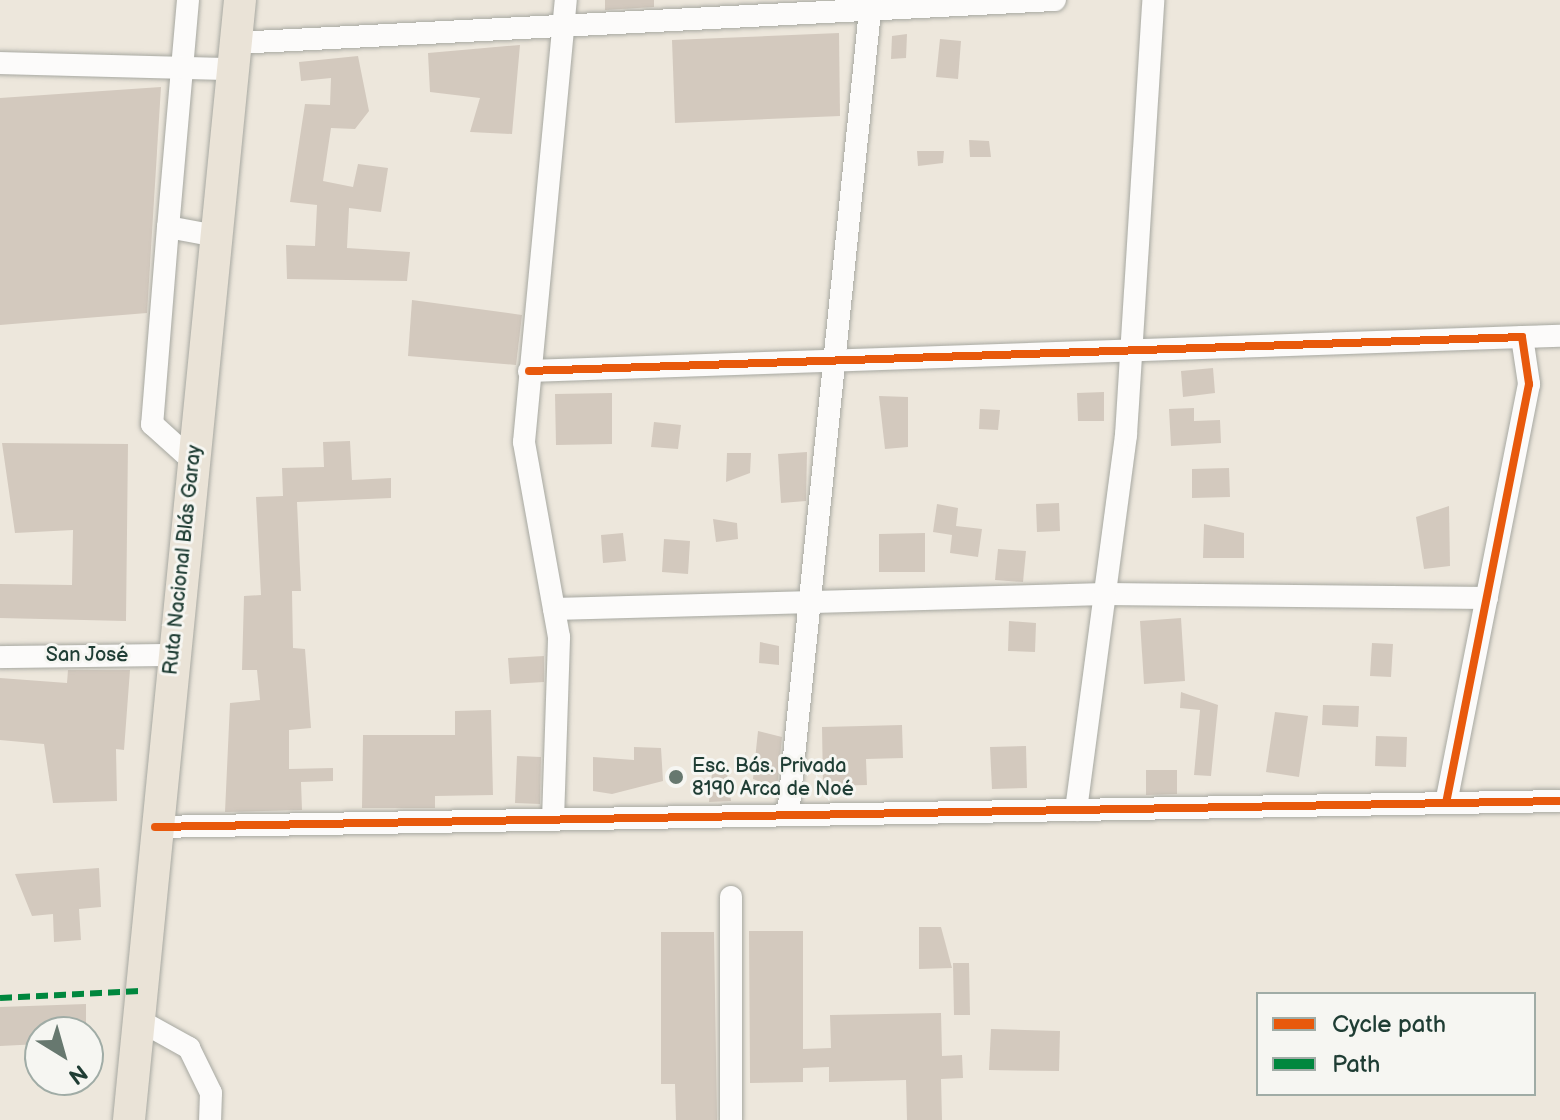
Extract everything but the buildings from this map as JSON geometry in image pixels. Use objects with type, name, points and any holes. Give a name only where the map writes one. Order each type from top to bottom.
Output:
[{"type":"highway","name":"Ruta Nacional Blás Garay","points":[[129,1120],[155,827],[240,0]]},
{"type":"street","points":[[188,0],[179,69],[152,424],[193,461]]},
{"type":"street","points":[[553,820],[554,609],[524,442],[566,0]]},
{"type":"street","points":[[0,63],[179,69],[234,56],[565,28],[870,7],[1055,0]]},
{"type":"street","points":[[1076,810],[1105,594],[1132,347],[1153,0]]},
{"type":"street","points":[[788,815],[870,7]]},
{"type":"street","points":[[168,227],[216,236]]},
{"type":"street","points":[[529,371],[1132,347],[1560,336]]},
{"type":"street","points":[[1446,803],[1529,384],[1522,337]]},
{"type":"street","points":[[554,609],[1105,594],[1487,598]]},
{"type":"street","name":"San José","points":[[0,657],[174,655]]},
{"type":"street","points":[[155,827],[1560,801]]},
{"type":"street","points":[[731,897],[731,1120]]},
{"type":"street","points":[[137,1019],[189,1048],[211,1093],[210,1120]]},
{"type":"marked path","points":[[0,998],[140,991]]},
{"type":"cycle path","points":[[529,371],[1522,337],[1529,384],[1446,803]]},
{"type":"cycle path","points":[[155,827],[1560,801]]},
{"type":"place","name":"Esc. Bás. Privada 8190 Arca de Noé","points":[[676,777]]}]
